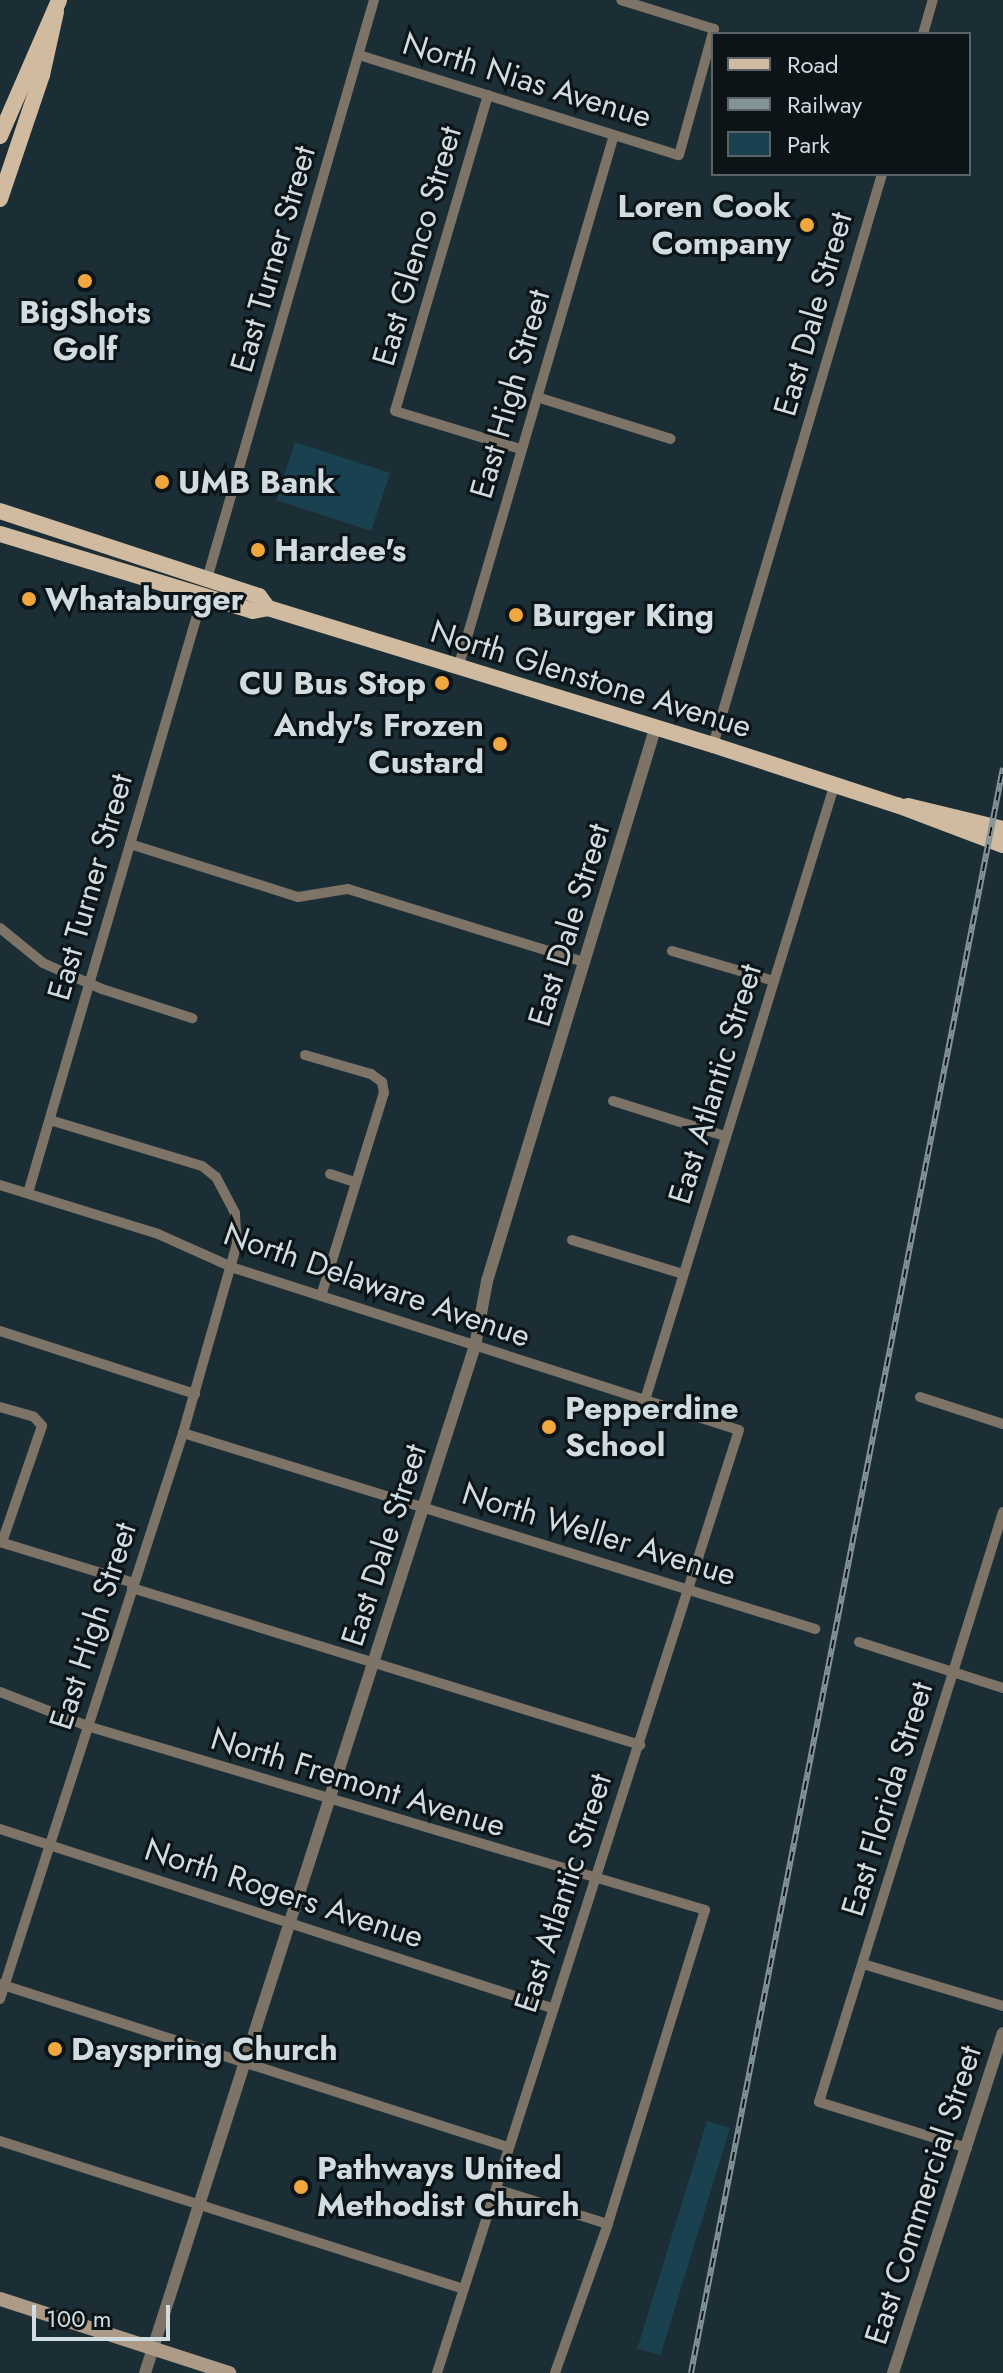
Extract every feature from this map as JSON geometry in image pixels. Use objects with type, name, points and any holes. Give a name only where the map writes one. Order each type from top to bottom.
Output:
[{"type":"main road","points":[[0,136],[58,6]]},
{"type":"main road","points":[[0,199],[42,75],[58,6]]},
{"type":"main road","points":[[0,502],[65,524],[101,544]]},
{"type":"main road","name":"North Glenstone Avenue","points":[[0,511],[101,544],[205,587],[253,611],[263,602],[458,668],[835,783],[1003,845]]},
{"type":"main road","points":[[0,534],[134,574],[146,569],[205,587]]},
{"type":"main road","name":"North Glenstone Avenue","points":[[897,805],[1003,829]]},
{"type":"main road","points":[[0,2299],[229,2373]]},
{"type":"street","name":"East Turner Street","points":[[28,1193],[374,0]]},
{"type":"street","name":"North Nias Avenue","points":[[621,0],[714,29],[713,32]]},
{"type":"street","points":[[924,32],[933,0]]},
{"type":"street","name":"North Nias Avenue","points":[[359,55],[679,155],[711,40]]},
{"type":"street","name":"East Glenco Street","points":[[488,95],[395,411],[520,449]]},
{"type":"street","name":"East High Street","points":[[458,668],[614,135]]},
{"type":"street","name":"East Dale Street","points":[[713,745],[881,176]]},
{"type":"street","points":[[537,397],[671,439]]},
{"type":"street","name":"East Dale Street","points":[[145,2373],[475,1346],[487,1281],[655,729]]},
{"type":"street","name":"East Atlantic Street","points":[[645,1400],[835,783]]},
{"type":"street","points":[[130,844],[298,897],[348,889],[584,962]]},
{"type":"street","points":[[0,928],[38,960],[89,982],[192,1018]]},
{"type":"street","points":[[672,951],[774,981]]},
{"type":"street","points":[[305,1055],[387,1080],[321,1296]]},
{"type":"street","points":[[613,1101],[725,1136]]},
{"type":"street","name":"East High Street","points":[[0,1999],[2,1984],[234,1268],[235,1213],[216,1177],[177,1157],[50,1120]]},
{"type":"street","points":[[330,1174],[355,1182]]},
{"type":"street","name":"North Delaware Avenue","points":[[0,1185],[158,1234],[234,1268],[739,1430]]},
{"type":"street","points":[[572,1240],[683,1274]]},
{"type":"street","points":[[0,1331],[195,1394]]},
{"type":"street","points":[[920,1397],[1003,1424]]},
{"type":"street","points":[[0,1407],[34,1417],[42,1426],[1,1542],[640,1745]]},
{"type":"street","name":"East Atlantic Street","points":[[437,2373],[739,1430]]},
{"type":"street","name":"North Weller Avenue","points":[[183,1433],[815,1629]]},
{"type":"street","name":"East Florida Street","points":[[967,2148],[819,2102],[1003,1512]]},
{"type":"street","points":[[859,1642],[1003,1688]]},
{"type":"street","name":"North Fremont Avenue","points":[[0,1692],[87,1726],[594,1881],[705,1910],[608,2224]]},
{"type":"street","name":"North Rogers Avenue","points":[[0,1829],[552,2008]]},
{"type":"street","points":[[863,1964],[1003,2006]]},
{"type":"street","points":[[2,1984],[508,2147]]},
{"type":"street","name":"East Commercial Street","points":[[893,2373],[1003,2033]]},
{"type":"street","points":[[0,2141],[463,2289]]},
{"type":"street","points":[[496,2189],[608,2224],[555,2373]]},
{"type":"green space","points":[[295,442],[390,473],[371,531],[276,500]]},
{"type":"green space","points":[[707,2121],[730,2128],[660,2356],[637,2349]]},
{"type":"railway","points":[[691,2373],[1003,768]]},
{"type":"place","name":"Loren Cook Company","points":[[807,225]]},
{"type":"place","name":"BigShots Golf","points":[[85,281]]},
{"type":"place","name":"UMB Bank","points":[[162,482]]},
{"type":"place","name":"Hardee's","points":[[258,550]]},
{"type":"place","name":"Whataburger","points":[[29,599]]},
{"type":"place","name":"Burger King","points":[[516,615]]},
{"type":"place","name":"CU Bus Stop","points":[[442,683]]},
{"type":"place","name":"Andy's Frozen Custard","points":[[500,744]]},
{"type":"place","name":"Pepperdine School","points":[[549,1427]]},
{"type":"place","name":"Dayspring Church","points":[[55,2049]]},
{"type":"place","name":"Pathways United Methodist Church","points":[[301,2187]]}]
